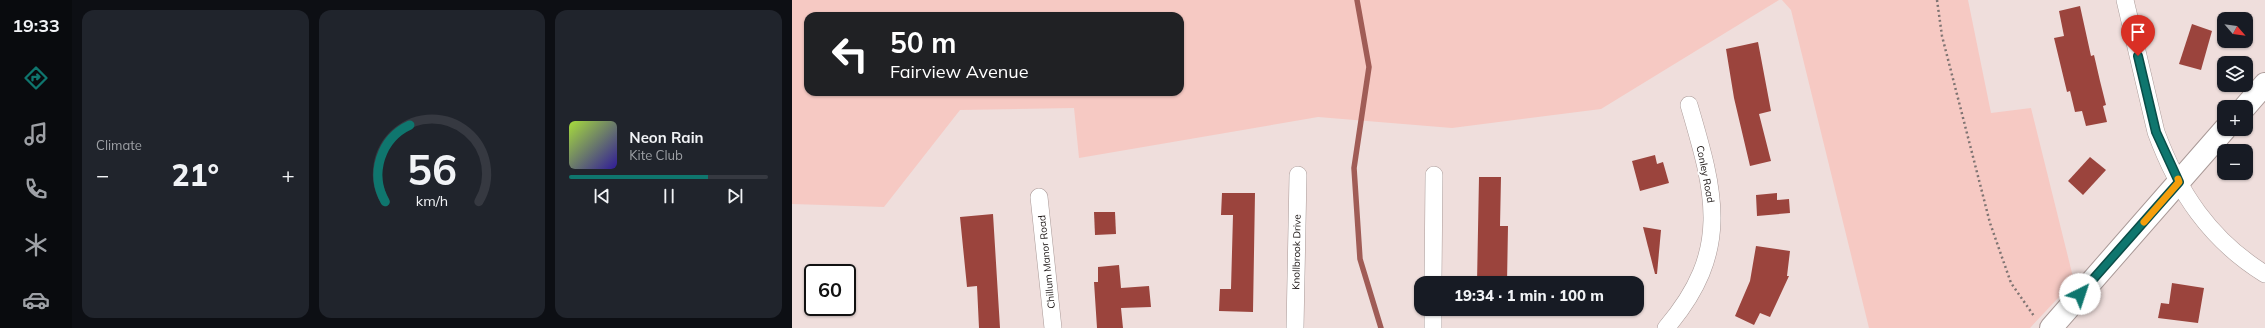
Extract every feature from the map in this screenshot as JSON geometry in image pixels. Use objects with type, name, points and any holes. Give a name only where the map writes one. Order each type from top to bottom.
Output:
[{"type":"main road","points":[[2251,100],[2265,84]]},
{"type":"main road","points":[[2044,325],[2179,182],[2219,136]]},
{"type":"street","points":[[2125,0],[2156,132],[2179,182],[2193,208],[2220,240],[2265,274]]},
{"type":"street","name":"Conley Road","points":[[1666,328],[1688,300],[1697,282],[1710,244],[1713,199],[1705,160],[1689,105]]},
{"type":"street","points":[[1434,175],[1434,276]]},
{"type":"street","name":"Knollbrook Drive","points":[[1295,328],[1298,176]]},
{"type":"street","name":"Chillum Manor Road","points":[[1039,197],[1053,328]]},
{"type":"street","points":[[1433,316],[1433,328]]},
{"type":"path","points":[[1938,0],[1942,36],[1990,223],[2011,283],[2044,325]]},
{"type":"shaded area","points":[[792,0],[1779,0],[1601,109],[1452,128],[1318,117],[1079,158],[1074,108],[960,110],[884,207],[792,204]]},
{"type":"shaded area","points":[[1782,0],[1968,0],[1991,113],[2031,108],[2074,281],[2030,328],[1869,328],[1791,10]]},
{"type":"building","points":[[2080,6],[2091,56],[2094,55],[2106,105],[2103,106],[2107,122],[2086,126],[2082,111],[2075,112],[2070,91],[2067,92],[2054,38],[2064,36],[2059,11]]},
{"type":"building","points":[[2192,24],[2212,31],[2201,70],[2179,64]]},
{"type":"building","points":[[1758,42],[1771,111],[1759,114],[1771,161],[1750,166],[1734,98],[1726,49]]},
{"type":"building","points":[[1655,155],[1657,164],[1663,162],[1669,183],[1640,191],[1632,161]]},
{"type":"building","points":[[2090,157],[2106,170],[2083,195],[2068,181]]},
{"type":"building","points":[[1479,177],[1501,177],[1500,226],[1508,226],[1507,276],[1477,276]]},
{"type":"building","points":[[1222,193],[1255,193],[1253,312],[1219,311],[1220,289],[1231,289],[1233,215],[1221,215]]},
{"type":"building","points":[[1777,193],[1777,200],[1789,199],[1790,213],[1757,216],[1756,195]]},
{"type":"building","points":[[1094,212],[1115,212],[1116,234],[1095,235]]},
{"type":"building","points":[[993,214],[1000,328],[979,328],[977,286],[967,287],[960,217]]},
{"type":"building","points":[[1643,227],[1661,230],[1657,274],[1655,274]]},
{"type":"building","points":[[1756,246],[1790,251],[1787,276],[1789,276],[1770,317],[1760,313],[1754,325],[1735,316],[1750,281]]},
{"type":"building","points":[[1119,265],[1121,288],[1149,286],[1151,307],[1121,308],[1123,328],[1097,328],[1094,282],[1098,282],[1098,267]]},
{"type":"building","points":[[2172,283],[2204,288],[2198,323],[2158,318],[2161,303],[2169,304]]},
{"type":"waterway","points":[[1357,0],[1369,67],[1354,168],[1360,259],[1381,328]]},
{"type":"slow traffic","points":[[2144,222],[2179,182],[2178,179]]},
{"type":"route","points":[[2080,294],[2179,182],[2156,132],[2138,56]]}]
